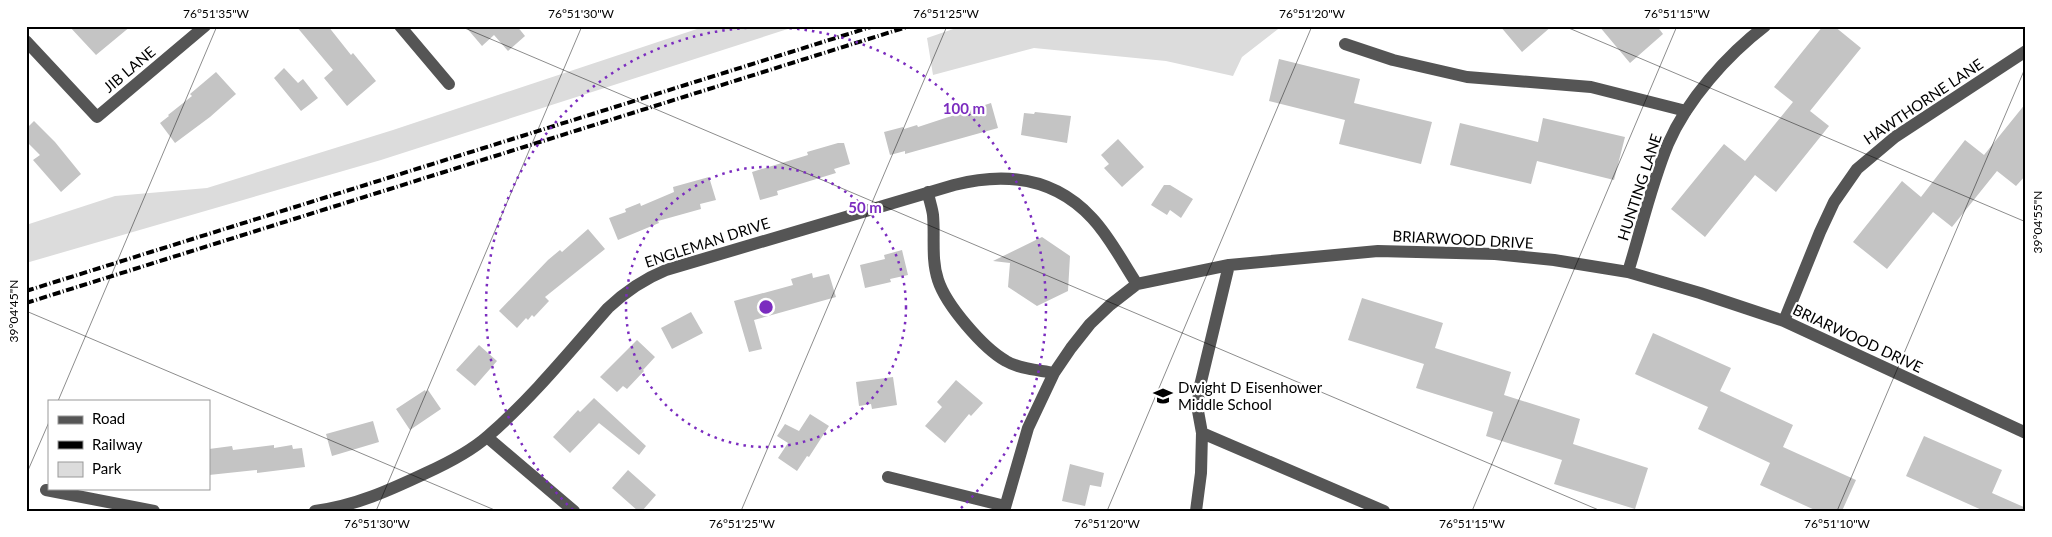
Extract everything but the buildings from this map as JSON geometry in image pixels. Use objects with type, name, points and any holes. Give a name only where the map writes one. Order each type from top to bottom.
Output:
[{"type":"street","name":"JIB LANE","points":[[26,42],[97,117],[205,26]]},
{"type":"street","points":[[400,26],[449,84]]},
{"type":"street","name":"HUNTING LANE","points":[[1628,272],[1668,144],[1693,98],[1717,71],[1765,26]]},
{"type":"street","points":[[1345,44],[1392,60],[1467,77],[1591,87],[1686,111]]},
{"type":"street","name":"HAWTHORNE LANE","points":[[1784,321],[1834,202],[1857,169],[1895,137],[2026,51]]},
{"type":"street","name":"ENGLEMAN DRIVE","points":[[315,511],[355,503],[391,490],[451,461],[487,437],[533,392],[608,308],[645,279],[666,270],[928,192],[974,180],[996,178],[1018,178],[1044,186],[1081,207],[1093,218],[1137,284]]},
{"type":"street","points":[[928,192],[933,214],[934,248],[938,280],[956,312],[977,337],[1006,362],[1054,373]]},
{"type":"street","name":"BRIARWOOD DRIVE","points":[[1005,508],[1028,428],[1054,373],[1090,324],[1110,305],[1137,284],[1229,264],[1378,251],[1439,251],[1495,254],[1544,259],[1628,272],[1700,293],[1784,321],[2026,433]]},
{"type":"street","points":[[1196,511],[1201,473],[1202,433],[1198,410],[1199,390],[1229,264]]},
{"type":"street","points":[[1202,433],[1384,511]]},
{"type":"street","points":[[487,437],[574,511]]},
{"type":"street","points":[[888,477],[1005,508]]},
{"type":"street","points":[[46,490],[154,511]]},
{"type":"green space","points":[[706,26],[797,26],[381,160],[26,263],[26,225],[115,196],[207,188],[393,130]]},
{"type":"green space","points":[[962,26],[1282,26],[1242,57],[1233,76],[1166,61],[1034,48],[933,75],[927,38]]},
{"type":"railway","points":[[26,291],[874,26]]},
{"type":"railway","points":[[26,303],[910,26]]},
{"type":"place","name":"Dwight D Eisenhower Middle School","points":[[1163,396]]}]
